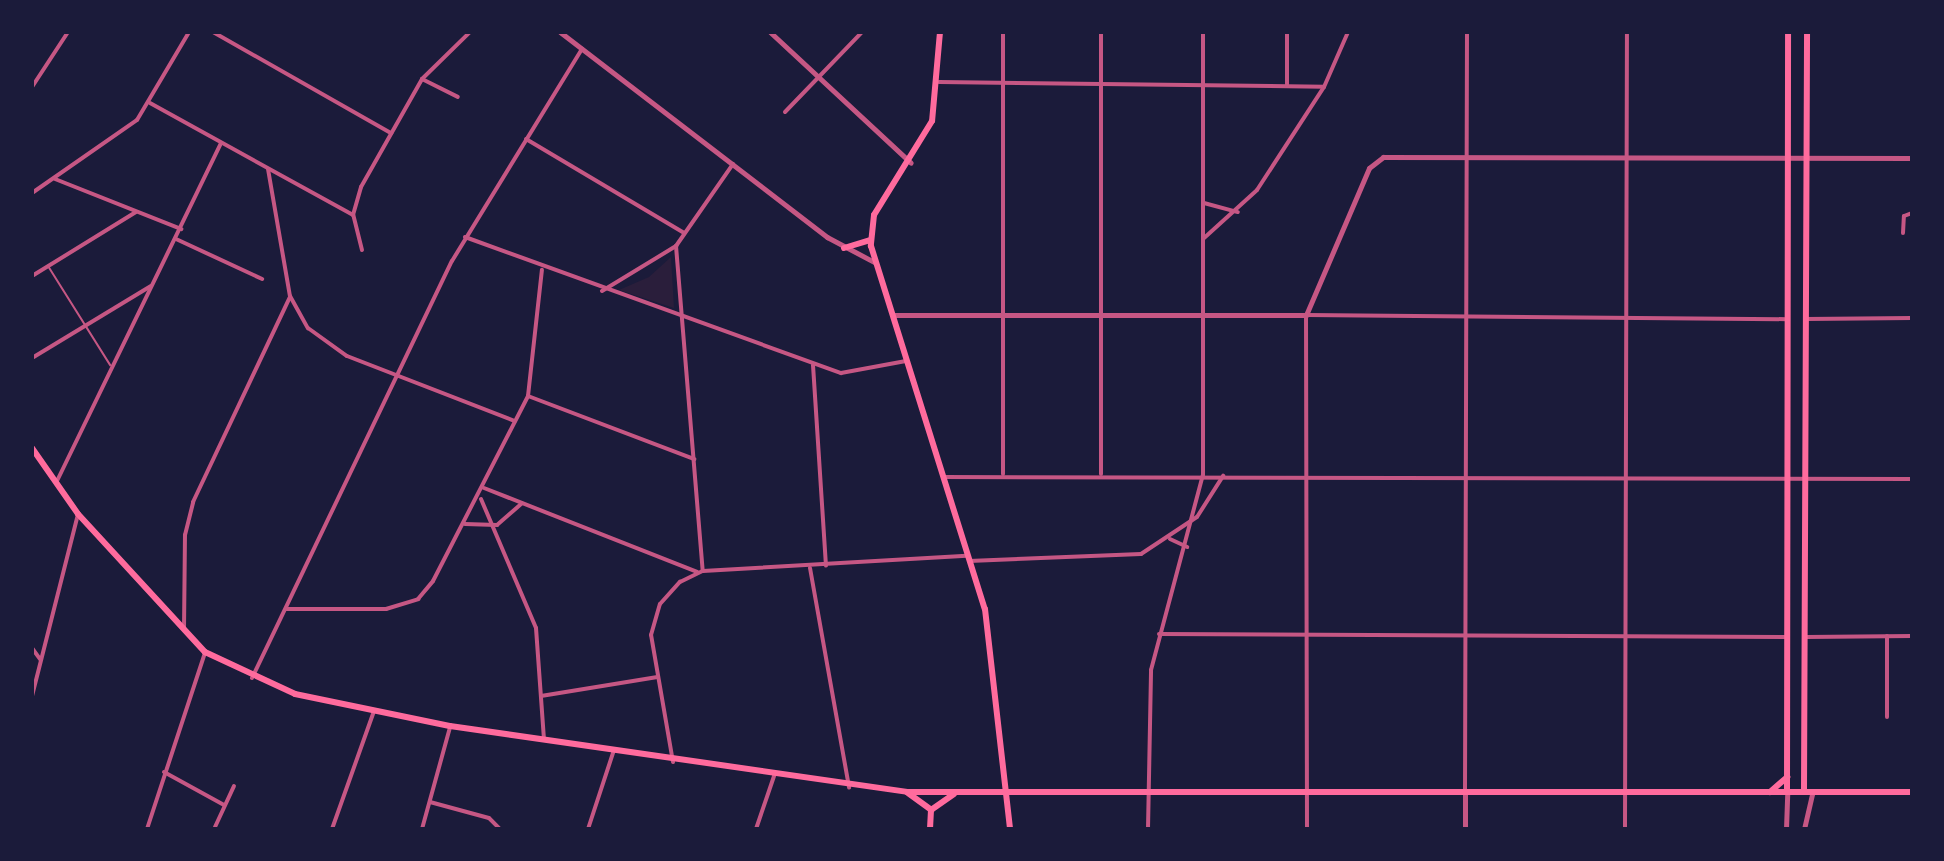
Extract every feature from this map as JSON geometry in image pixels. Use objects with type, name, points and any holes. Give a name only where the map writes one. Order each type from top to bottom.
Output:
[{"type":"main road","points":[[940,32],[939,82],[911,163],[879,205],[871,240],[874,262],[968,558],[994,652],[1010,829]]},
{"type":"main road","points":[[1787,791],[1788,32]]},
{"type":"main road","points":[[1804,791],[1807,32]]},
{"type":"main road","points":[[844,248],[871,240]]},
{"type":"main road","points":[[32,448],[78,514],[205,652],[252,678],[374,711],[450,726],[849,788],[907,792],[1912,792]]},
{"type":"main road","points":[[1770,792],[1787,777]]},
{"type":"main road","points":[[907,792],[931,810]]},
{"type":"main road","points":[[931,810],[959,792]]},
{"type":"main road","points":[[930,829],[931,810]]},
{"type":"street","points":[[32,87],[68,32]]},
{"type":"street","points":[[32,193],[114,141],[150,103],[189,32]]},
{"type":"street","points":[[213,32],[391,133]]},
{"type":"street","points":[[362,250],[353,215],[391,133],[422,79],[470,32]]},
{"type":"street","points":[[560,32],[844,248],[874,262]]},
{"type":"street","points":[[770,32],[911,163]]},
{"type":"street","points":[[785,112],[862,32]]},
{"type":"street","points":[[1003,32],[1003,474]]},
{"type":"street","points":[[1101,32],[1101,474]]},
{"type":"street","points":[[1148,829],[1148,695],[1159,634],[1197,517],[1203,475],[1203,32]]},
{"type":"street","points":[[1287,32],[1287,86]]},
{"type":"street","points":[[1203,239],[1241,212],[1324,87],[1348,32]]},
{"type":"street","points":[[1465,829],[1467,32]]},
{"type":"street","points":[[1625,829],[1627,32]]},
{"type":"street","points":[[252,678],[465,237],[582,49]]},
{"type":"street","points":[[422,79],[458,97]]},
{"type":"street","points":[[939,82],[1003,87],[1324,87]]},
{"type":"street","points":[[150,103],[353,215]]},
{"type":"street","points":[[526,139],[684,233]]},
{"type":"street","points":[[55,484],[221,143]]},
{"type":"street","points":[[1307,829],[1306,315],[1369,168],[1383,157],[1912,158]]},
{"type":"street","points":[[600,292],[676,246],[733,164]]},
{"type":"street","points":[[268,169],[290,296],[321,340],[396,377],[515,421]]},
{"type":"street","points":[[55,179],[181,229]]},
{"type":"street","points":[[1203,203],[1241,212]]},
{"type":"street","points":[[32,276],[136,212]]},
{"type":"street","points":[[1903,233],[1904,216],[1912,213]]},
{"type":"street","points":[[465,237],[600,292],[813,365],[854,374],[906,361]]},
{"type":"street","points":[[176,239],[262,279]]},
{"type":"street","points":[[676,246],[686,322],[700,572]]},
{"type":"street","points":[[286,609],[405,605],[433,581],[480,497],[528,396],[542,270]]},
{"type":"street","points":[[32,358],[153,285]]},
{"type":"street","points":[[184,631],[190,511],[290,296]]},
{"type":"street","points":[[893,315],[1787,319]]},
{"type":"street","points":[[1806,319],[1912,318]]},
{"type":"street","points":[[813,365],[826,566]]},
{"type":"street","points":[[528,396],[694,459]]},
{"type":"street","points":[[943,477],[1101,474],[1912,479]]},
{"type":"street","points":[[484,488],[700,572],[968,558],[1112,560],[1170,539],[1197,517],[1223,476]]},
{"type":"street","points":[[480,497],[497,525],[536,628],[544,740]]},
{"type":"street","points":[[465,524],[497,525],[522,503]]},
{"type":"street","points":[[32,696],[78,514]]},
{"type":"street","points":[[1170,539],[1187,547]]},
{"type":"street","points":[[810,568],[849,788]]},
{"type":"street","points":[[673,762],[657,677],[653,618],[673,588],[700,572]]},
{"type":"street","points":[[1159,634],[1787,637]]},
{"type":"street","points":[[1887,636],[1887,717]]},
{"type":"street","points":[[1806,637],[1912,636]]},
{"type":"street","points":[[32,648],[40,659]]},
{"type":"street","points":[[147,829],[205,652]]},
{"type":"street","points":[[541,696],[657,677]]},
{"type":"street","points":[[332,829],[374,711]]},
{"type":"street","points":[[422,829],[450,726]]},
{"type":"street","points":[[588,829],[614,750]]},
{"type":"street","points":[[164,772],[224,805]]},
{"type":"street","points":[[756,829],[774,776]]},
{"type":"street","points":[[215,827],[234,786]]},
{"type":"street","points":[[1786,829],[1787,791]]},
{"type":"street","points":[[1804,829],[1813,791]]},
{"type":"street","points":[[430,802],[489,818],[500,829]]},
{"type":"lane","points":[[48,266],[113,370]]},
{"type":"shaded area","points":[[671,257],[674,308],[619,290],[649,277]]}]
